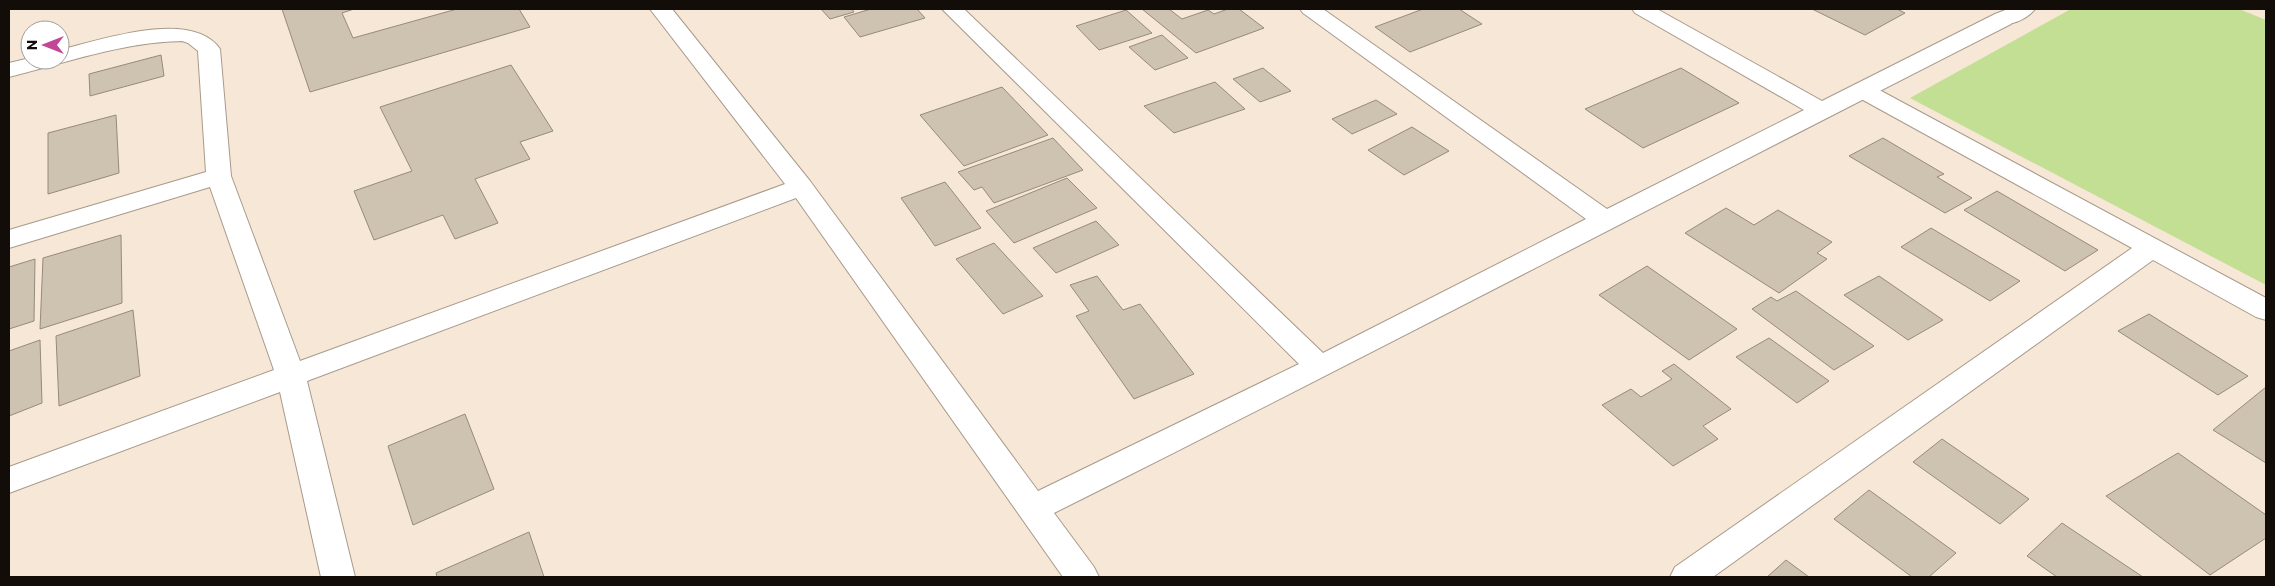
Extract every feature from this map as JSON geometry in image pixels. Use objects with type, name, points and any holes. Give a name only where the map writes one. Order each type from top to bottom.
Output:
[{"type":"street","points":[[661,9],[801,187],[1082,577]]},
{"type":"street","points":[[952,9],[1320,367]]},
{"type":"street","points":[[1310,9],[1605,220]]},
{"type":"street","points":[[1642,9],[1822,111]]},
{"type":"street","points":[[1033,508],[1320,367],[1822,111],[2002,12]]},
{"type":"street","points":[[70,54],[102,46],[165,35],[193,37],[208,49],[219,176],[291,376],[338,577]]},
{"type":"street","points":[[1862,90],[2266,310]]},
{"type":"street","points":[[9,239],[219,176]]},
{"type":"street","points":[[9,480],[801,187]]},
{"type":"street","points":[[1687,577],[2151,248]]},
{"type":"green space","points":[[2071,9],[2239,9],[2266,20],[2266,285],[1910,98]]},
{"type":"building","points":[[282,9],[354,9],[342,13],[353,38],[457,9],[519,9],[530,27],[310,92]]},
{"type":"building","points":[[821,9],[852,9],[854,12],[830,19]]},
{"type":"building","points":[[871,9],[917,9],[925,18],[860,37],[844,17]]},
{"type":"building","points":[[1142,9],[1169,9],[1182,19],[1208,10],[1214,14],[1228,9],[1239,9],[1264,28],[1196,53]]},
{"type":"building","points":[[1423,9],[1459,9],[1482,24],[1410,52],[1375,27]]},
{"type":"building","points":[[1812,9],[1897,9],[1905,13],[1865,35]]},
{"type":"building","points":[[1126,10],[1152,33],[1099,50],[1076,26]]},
{"type":"building","points":[[1162,35],[1188,58],[1155,70],[1129,47]]},
{"type":"building","points":[[161,55],[164,76],[90,96],[89,74]]},
{"type":"building","points":[[511,65],[553,131],[520,142],[530,159],[475,179],[498,223],[455,239],[443,215],[374,240],[354,191],[412,171],[380,107]]},
{"type":"building","points":[[1263,68],[1291,91],[1260,102],[1233,79]]},
{"type":"building","points":[[1681,68],[1739,103],[1643,148],[1585,109]]},
{"type":"building","points":[[1215,82],[1245,109],[1174,133],[1144,106]]},
{"type":"building","points":[[1002,87],[1048,135],[964,166],[920,115]]},
{"type":"building","points":[[1376,100],[1397,114],[1352,134],[1332,119]]},
{"type":"building","points":[[116,115],[119,173],[48,194],[48,133]]},
{"type":"building","points":[[1412,127],[1449,151],[1404,175],[1368,150]]},
{"type":"building","points":[[1053,138],[1083,170],[994,203],[982,187],[974,190],[958,172]]},
{"type":"building","points":[[1883,138],[1944,174],[1937,177],[1972,198],[1945,213],[1849,156]]},
{"type":"building","points":[[1067,178],[1097,208],[1014,243],[986,211]]},
{"type":"building","points":[[945,182],[981,228],[935,246],[901,198]]},
{"type":"building","points":[[1997,191],[2098,250],[2065,271],[1964,210]]},
{"type":"building","points":[[1726,208],[1754,225],[1778,210],[1832,242],[1817,253],[1827,259],[1779,293],[1685,233]]},
{"type":"building","points":[[1096,221],[1119,245],[1056,273],[1033,248]]},
{"type":"building","points":[[1931,228],[2020,281],[1990,301],[1901,247]]},
{"type":"building","points":[[121,235],[122,303],[40,329],[43,258]]},
{"type":"building","points":[[994,243],[1043,296],[1003,314],[956,259]]},
{"type":"building","points":[[35,259],[34,321],[9,329],[9,267]]},
{"type":"building","points":[[1647,266],[1737,329],[1689,360],[1599,295]]},
{"type":"building","points":[[1097,276],[1123,310],[1140,304],[1194,374],[1134,399],[1076,316],[1089,311],[1070,285]]},
{"type":"building","points":[[1879,276],[1943,320],[1908,340],[1844,295]]},
{"type":"building","points":[[1796,291],[1874,346],[1834,370],[1752,309],[1771,297],[1777,301]]},
{"type":"building","points":[[133,310],[140,376],[59,406],[56,336]]},
{"type":"building","points":[[2149,314],[2248,376],[2218,395],[2118,331]]},
{"type":"building","points":[[1769,338],[1829,381],[1797,403],[1736,357]]},
{"type":"building","points":[[40,340],[42,403],[9,416],[9,351]]},
{"type":"building","points":[[1674,364],[1731,409],[1703,426],[1718,439],[1673,466],[1602,405],[1631,389],[1641,397],[1672,379],[1662,371]]},
{"type":"building","points":[[2266,387],[2266,463],[2213,430]]},
{"type":"building","points":[[465,414],[494,489],[413,525],[388,446]]},
{"type":"building","points":[[1942,439],[2029,499],[2000,524],[1913,462]]},
{"type":"building","points":[[2178,453],[2266,515],[2266,538],[2210,575],[2106,496]]},
{"type":"building","points":[[1869,490],[1956,553],[1929,577],[1912,577],[1834,519]]},
{"type":"building","points":[[2062,523],[2143,577],[2057,577],[2027,556]]},
{"type":"building","points":[[529,532],[544,577],[437,577],[436,573]]},
{"type":"building","points":[[1786,560],[1809,577],[1767,577]]}]
